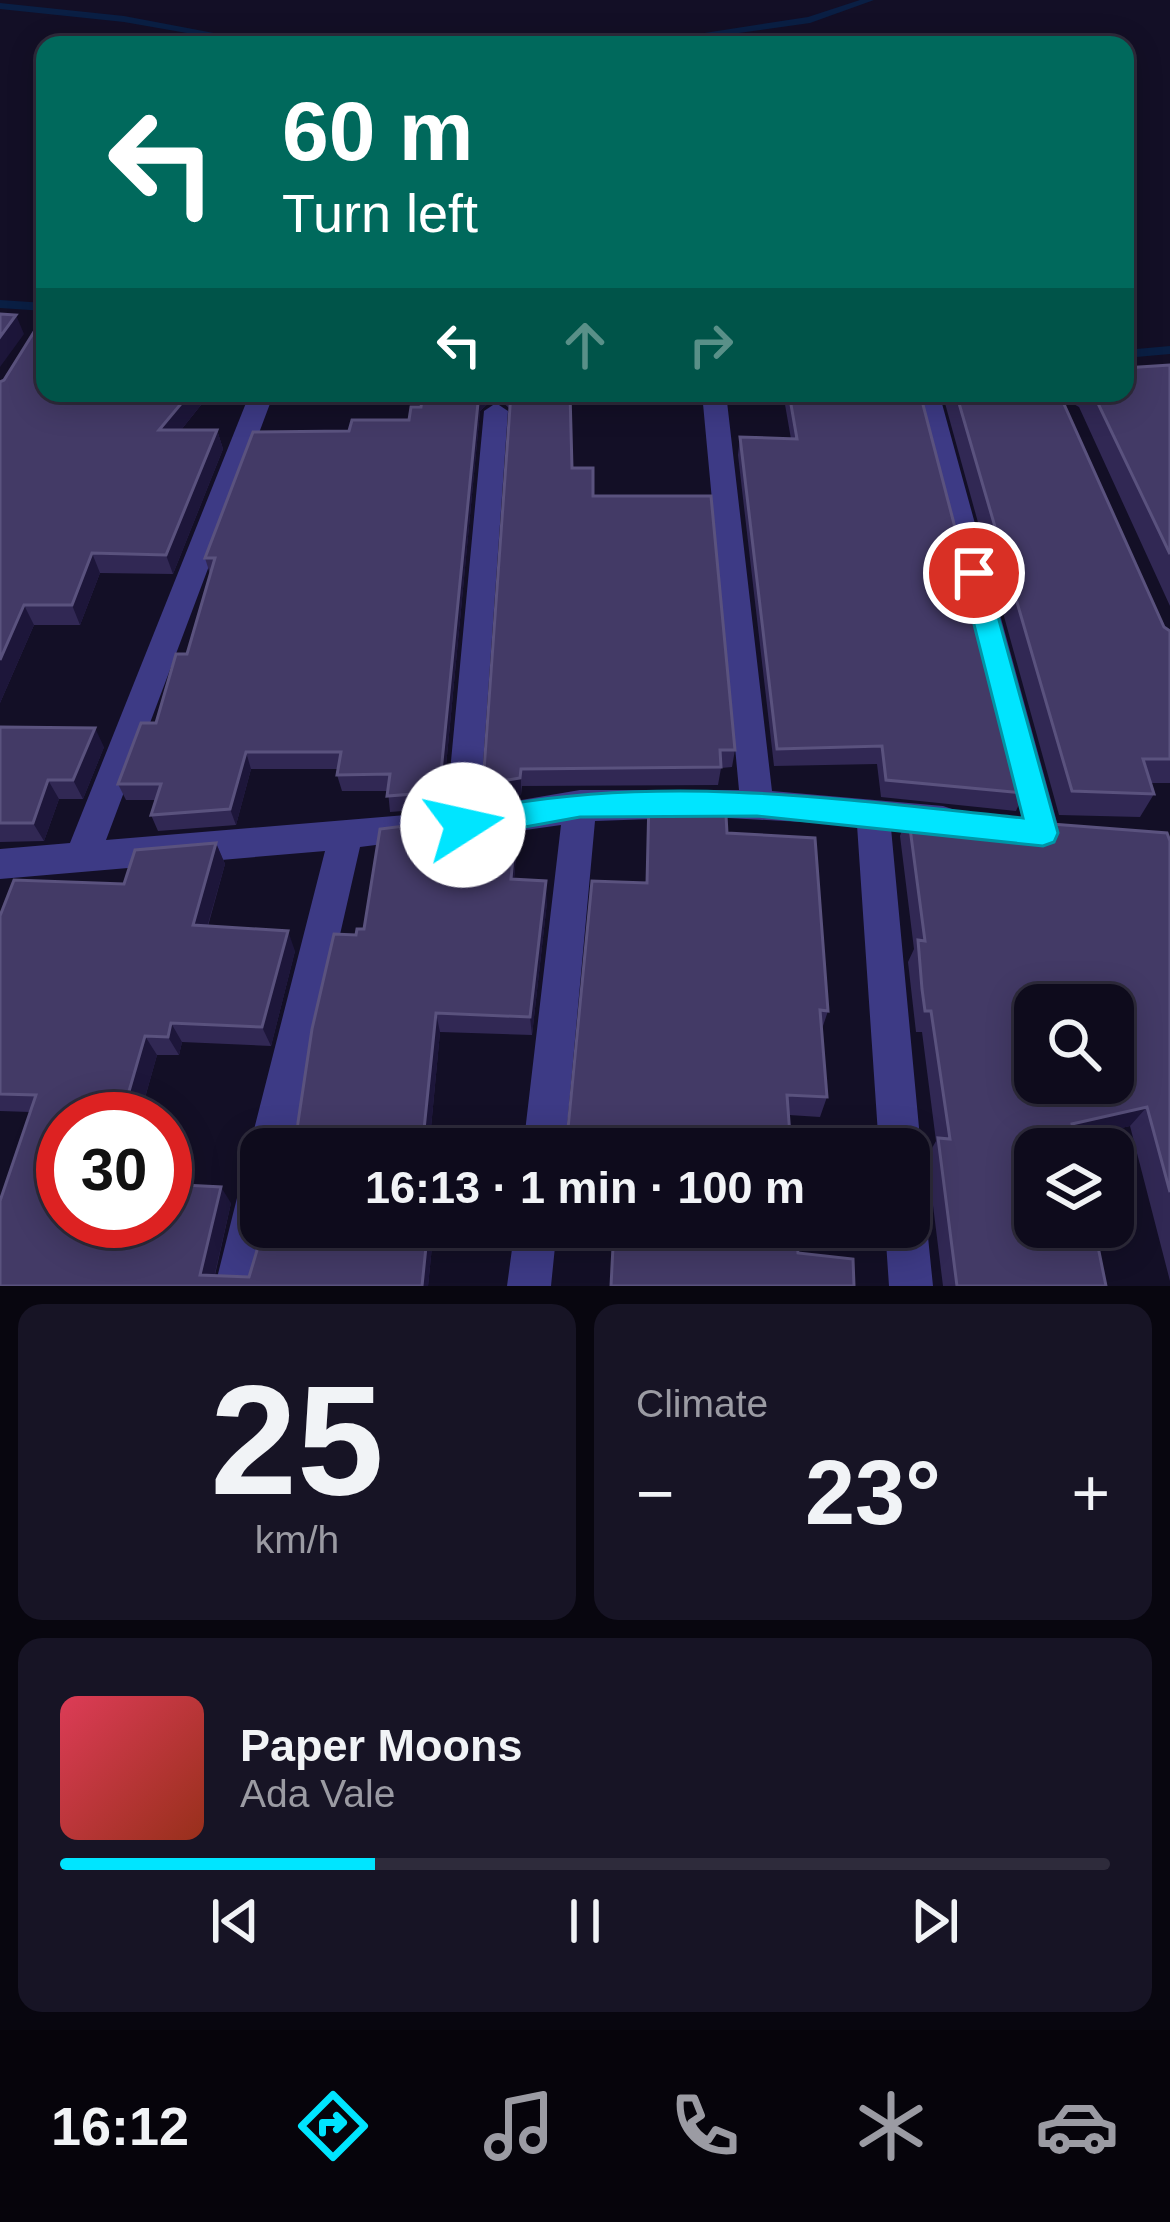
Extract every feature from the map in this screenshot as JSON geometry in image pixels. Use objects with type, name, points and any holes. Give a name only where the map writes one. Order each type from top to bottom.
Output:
[{"type":"street","points":[[83,854],[259,402]]},
{"type":"street","points":[[715,402],[757,803]]},
{"type":"street","points":[[930,402],[1043,833]]},
{"type":"street","points":[[463,825],[496,411]]},
{"type":"street","points":[[0,864],[463,825],[580,804],[757,803],[1085,835]]},
{"type":"street","points":[[546,1128],[580,804]]},
{"type":"street","points":[[873,812],[898,1128]]},
{"type":"street","points":[[275,1128],[346,834]]},
{"type":"street","points":[[237,1286],[246,1248]]},
{"type":"street","points":[[530,1286],[534,1248]]},
{"type":"street","points":[[908,1248],[911,1286]]},
{"type":"building","points":[[0,314],[16,315],[0,337]]},
{"type":"building","points":[[36,329],[36,402],[182,402],[159,430],[217,430],[166,555],[92,553],[72,605],[24,605],[0,660],[0,382]]},
{"type":"building","points":[[1170,365],[1170,554],[1097,402],[1134,402],[1134,367]]},
{"type":"building","points":[[422,402],[478,402],[439,792],[387,796],[390,774],[337,775],[341,752],[246,752],[230,809],[151,815],[161,784],[118,784],[141,723],[156,723],[176,654],[187,654],[215,558],[205,558],[253,432],[349,431],[352,420],[409,420],[411,407],[421,407]]},
{"type":"building","points":[[510,402],[570,402],[572,468],[593,468],[593,496],[711,496],[735,750],[720,750],[721,767],[521,769],[520,778],[483,784]]},
{"type":"building","points":[[791,402],[922,402],[1024,793],[886,780],[882,746],[777,749],[740,437],[797,439]]},
{"type":"building","points":[[959,402],[1063,402],[1164,627],[1170,631],[1170,759],[1143,759],[1154,794],[1072,791]]},
{"type":"building","points":[[0,727],[95,728],[73,780],[48,780],[33,823],[0,823]]},
{"type":"building","points":[[725,798],[727,833],[815,838],[828,1011],[820,1010],[827,1097],[787,1095],[789,1128],[568,1128],[592,881],[647,883],[649,799]]},
{"type":"building","points":[[517,812],[511,879],[546,881],[530,1017],[436,1013],[424,1128],[297,1128],[312,1029],[334,934],[356,935],[357,929],[364,929],[380,829]]},
{"type":"building","points":[[908,813],[1167,833],[1170,1192],[1147,1107],[1072,1124],[1073,1128],[1014,1128],[1014,1248],[1098,1248],[1106,1286],[957,1286],[938,1138],[950,1139],[931,1011],[925,1011],[918,940],[925,941]]},
{"type":"building","points":[[216,843],[193,925],[288,931],[262,1027],[171,1023],[168,1037],[145,1036],[129,1092],[0,1094],[0,916],[14,880],[124,884],[135,850]]},
{"type":"building","points":[[36,1095],[36,1248],[192,1248],[192,1185],[221,1187],[200,1275],[249,1277],[258,1248],[426,1248],[422,1286],[0,1286],[0,1201]]},
{"type":"building","points":[[613,1248],[798,1248],[798,1253],[853,1259],[854,1286],[611,1286]]},
{"type":"waterway","points":[[696,36],[810,20],[869,0]]},
{"type":"waterway","points":[[0,6],[124,19],[221,36]]},
{"type":"waterway","points":[[0,304],[36,306]]},
{"type":"waterway","points":[[1134,353],[1170,350]]},
{"type":"route","points":[[463,825],[580,804],[757,803],[1043,833],[974,573]]}]
